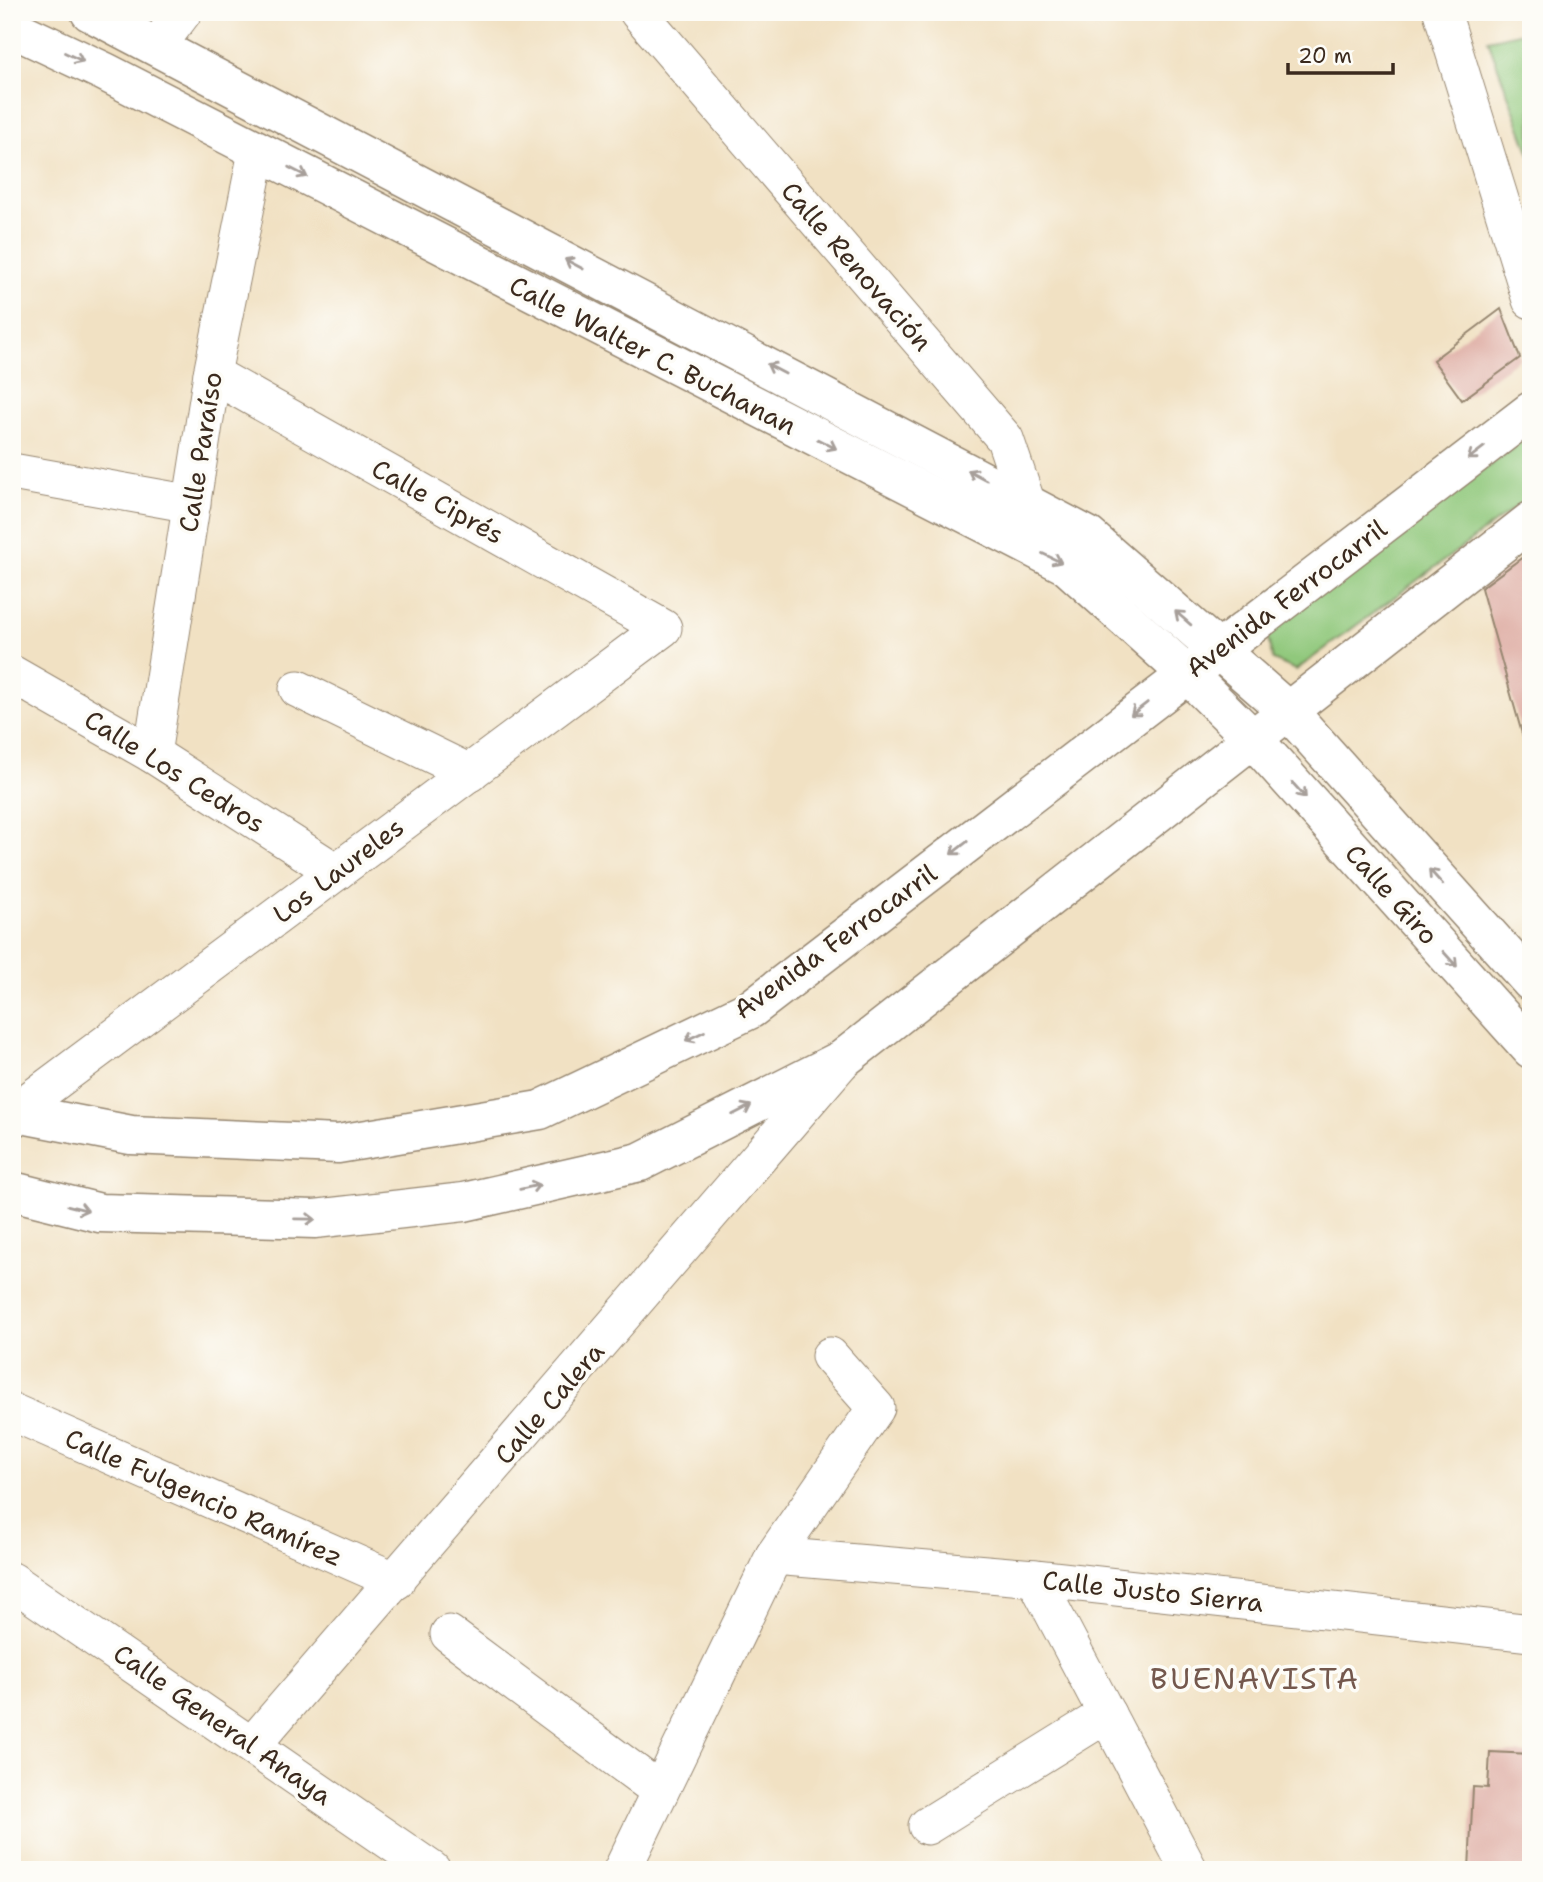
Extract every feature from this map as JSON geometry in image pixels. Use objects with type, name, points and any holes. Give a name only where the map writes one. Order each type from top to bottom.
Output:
[{"type":"street","name":"Calle Walter C. Buchanan","points":[[90,12],[158,45],[1088,536],[1289,712]]},
{"type":"street","points":[[158,45],[183,12]]},
{"type":"street","name":"Calle Renovación","points":[[638,12],[1006,439],[1026,501],[1018,542]]},
{"type":"street","points":[[1442,12],[1531,300]]},
{"type":"street","name":"Calle Walter C. Buchanan","points":[[12,28],[105,72],[1066,565],[1186,673],[1253,739]]},
{"type":"street","name":"Calle Paraíso","points":[[152,754],[212,374],[257,152]]},
{"type":"street","name":"Calle Ciprés","points":[[212,374],[663,628]]},
{"type":"street","name":"Avenida Ferrocarril","points":[[13,1112],[131,1135],[338,1144],[540,1110],[751,1009],[1531,411]]},
{"type":"street","points":[[12,472],[192,504]]},
{"type":"street","points":[[12,1191],[100,1213],[315,1219],[464,1202],[640,1162],[843,1059],[1531,521]]},
{"type":"street","name":"Los Laureles","points":[[13,1112],[663,628]]},
{"type":"street","name":"Calle Los Cedros","points":[[12,674],[152,754],[335,872]]},
{"type":"street","points":[[298,689],[470,772]]},
{"type":"street","name":"Calle Giro","points":[[1289,712],[1531,982]]},
{"type":"street","name":"Calle Giro","points":[[1253,739],[1531,1049]]},
{"type":"street","name":"Calle Calera","points":[[253,1744],[843,1059]]},
{"type":"street","points":[[622,1870],[774,1556],[876,1408],[830,1356]]},
{"type":"street","name":"Calle Fulgencio Ramírez","points":[[12,1412],[396,1581]]},
{"type":"street","name":"Calle Justo Sierra","points":[[774,1556],[1035,1577],[1531,1633]]},
{"type":"street","points":[[1035,1577],[1189,1870]]},
{"type":"street","name":"Calle General Anaya","points":[[12,1581],[253,1744],[432,1870]]},
{"type":"street","points":[[449,1634],[660,1791]]},
{"type":"street","points":[[927,1826],[1107,1714]]},
{"type":"green space","points":[[1531,30],[1531,157],[1488,40]]},
{"type":"green space","points":[[1525,439],[1531,456],[1531,496],[1296,670],[1273,660],[1266,631]]},
{"type":"building","points":[[1501,309],[1520,358],[1462,400],[1433,360]]},
{"type":"building","points":[[1531,551],[1531,762],[1530,762],[1481,588]]},
{"type":"building","points":[[1490,1752],[1531,1754],[1531,1870],[1469,1870],[1473,1787],[1488,1788]]},
{"type":"district","name":"BUENAVISTA","points":[[1255,1678]]}]
